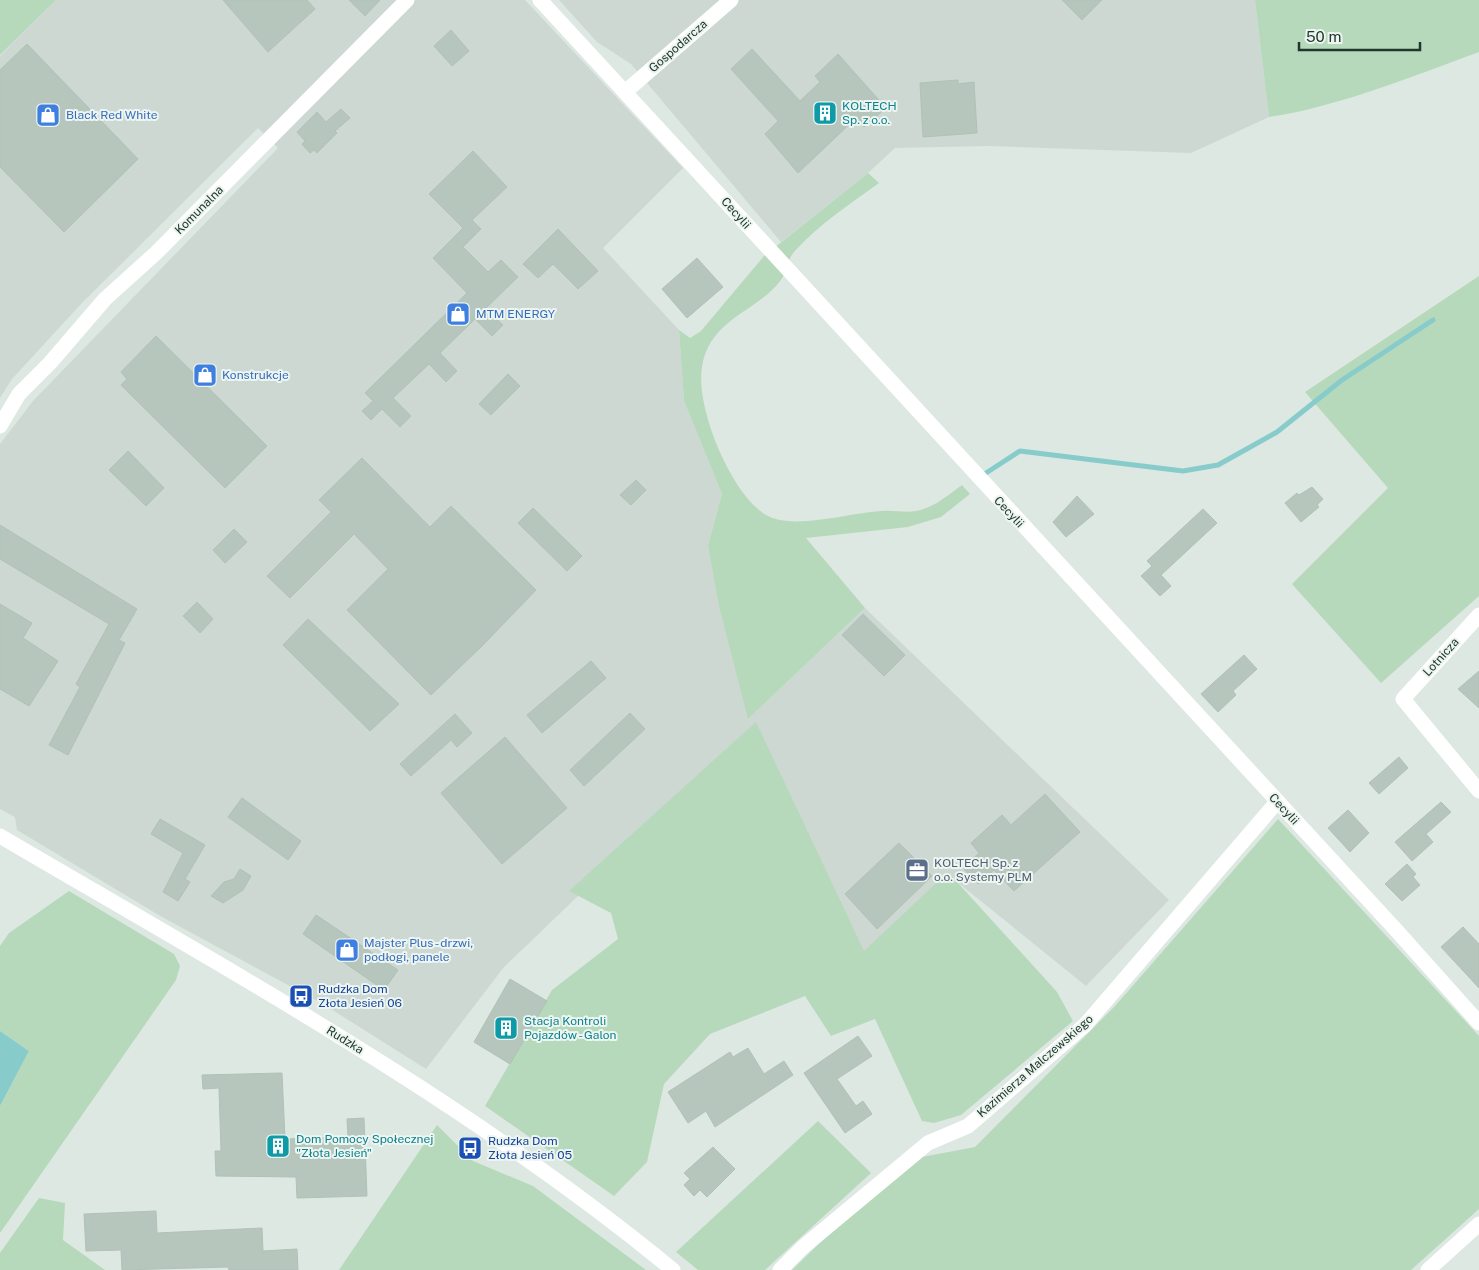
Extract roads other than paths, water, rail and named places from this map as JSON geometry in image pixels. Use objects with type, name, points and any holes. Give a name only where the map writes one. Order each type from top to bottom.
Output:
[{"type":"street","name":"Komunalna","points":[[0,426],[19,394],[50,362],[104,299],[156,253],[408,0]]},
{"type":"street","name":"Cecylii","points":[[540,0],[1479,1023]]},
{"type":"street","name":"Gospodarcza","points":[[625,92],[731,0]]},
{"type":"street","name":"Lotnicza","points":[[1479,615],[1403,699],[1479,791]]},
{"type":"street","name":"Kazimierza Malczewskiego","points":[[780,1270],[803,1247],[928,1142],[968,1126],[1085,1025],[1277,802]]},
{"type":"street","name":"Rudzka","points":[[0,836],[316,1022],[450,1106],[525,1158],[673,1270]]},
{"type":"street","points":[[1428,1270],[1479,1224]]},
{"type":"water","points":[[0,1031],[29,1051],[0,1106]]},
{"type":"waterway","points":[[986,473],[1020,451],[1183,471],[1218,465],[1277,432],[1342,380],[1433,320]]},
{"type":"place","name":"KOLTECH Sp. z o.o.","points":[[825,113]]},
{"type":"place","name":"Black Red White","points":[[48,115]]},
{"type":"place","name":"MTM ENERGY","points":[[458,314]]},
{"type":"place","name":"Konstrukcje","points":[[205,375]]},
{"type":"place","name":"KOLTECH Sp. z o.o. Systemy PLM","points":[[917,870]]},
{"type":"place","name":"Majster Plus - drzwi, podłogi, panele","points":[[347,950]]},
{"type":"place","name":"Rudzka Dom Złota Jesień 06","points":[[301,996]]},
{"type":"place","name":"Stacja Kontroli Pojazdów - Galon","points":[[506,1028]]},
{"type":"place","name":"Dom Pomocy Społecznej \"Złota Jesień\"","points":[[278,1146]]},
{"type":"place","name":"Rudzka Dom Złota Jesień 05","points":[[470,1148]]}]
